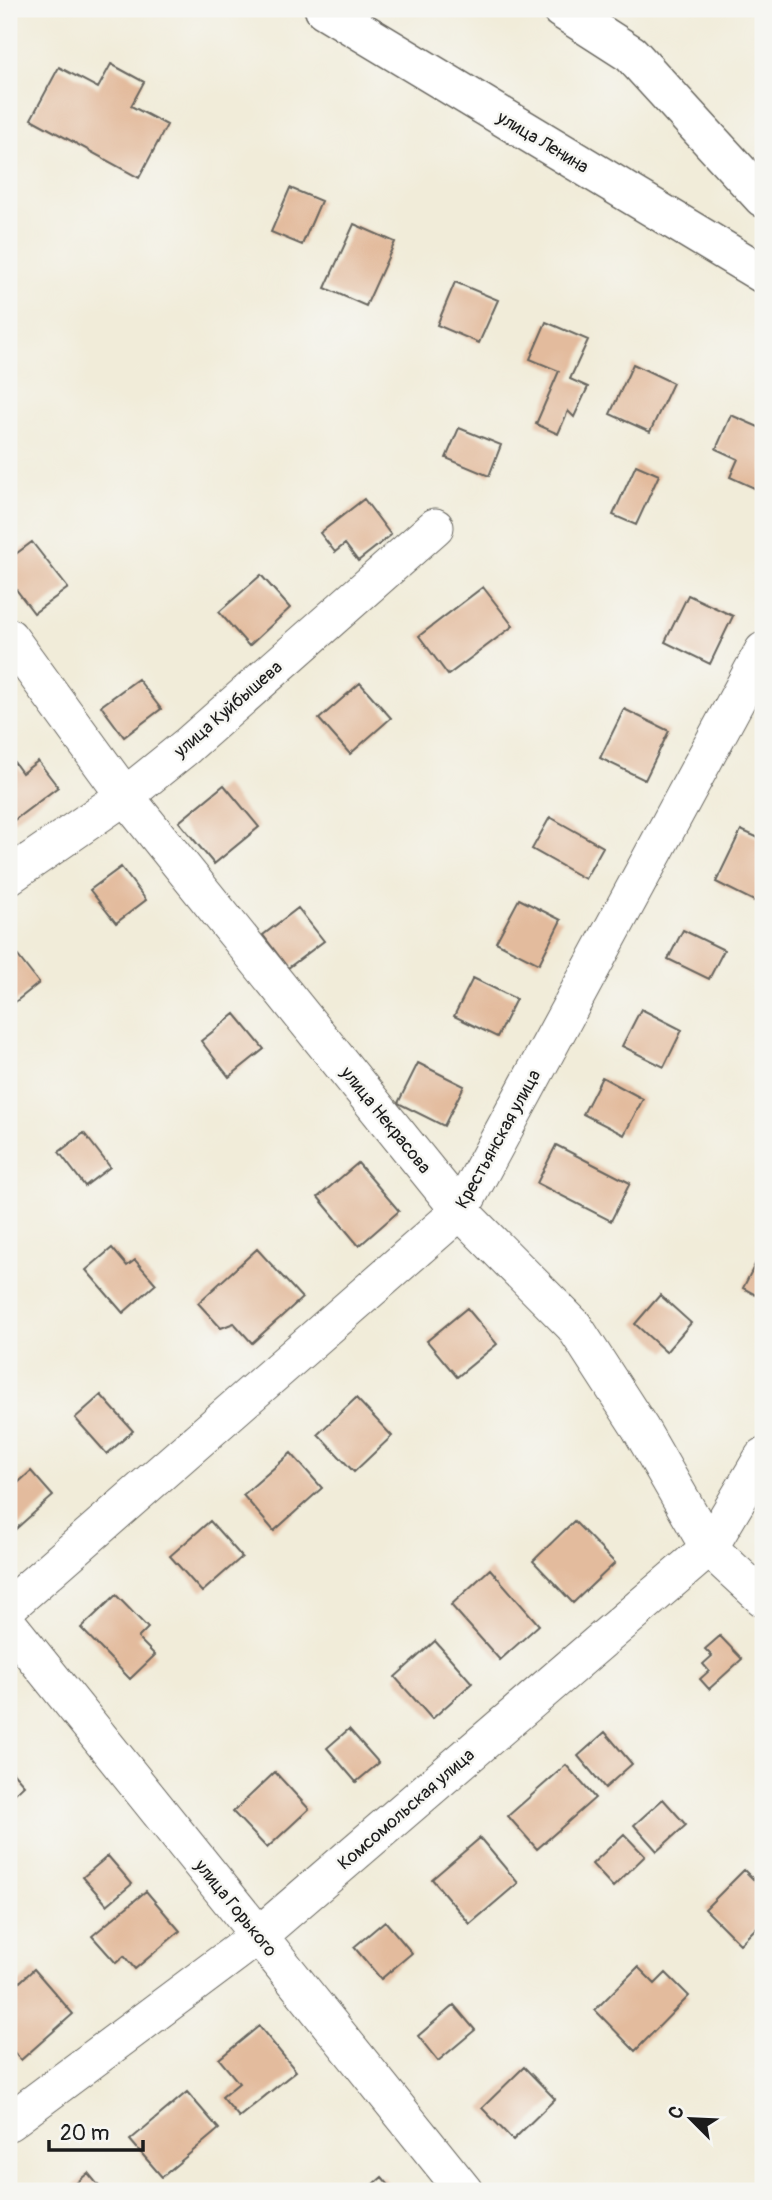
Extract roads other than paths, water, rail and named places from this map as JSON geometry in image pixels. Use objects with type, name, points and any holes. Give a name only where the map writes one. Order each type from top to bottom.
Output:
[{"type":"main road","name":"улица Ленина","points":[[324,9],[763,274]]},
{"type":"main road","points":[[561,9],[631,54],[763,198]]},
{"type":"street","name":"улица Куйбышева","points":[[9,876],[125,796],[187,746],[435,527]]},
{"type":"street","name":"улица Некрасова","points":[[9,637],[125,796],[460,1211],[574,1326],[640,1428],[709,1548],[763,1598]]},
{"type":"street","name":"Крестьянская улица","points":[[9,1606],[460,1211],[763,651]]},
{"type":"street","name":"Комсомольская улица","points":[[9,2122],[258,1936],[709,1548],[763,1457]]},
{"type":"street","name":"улица Горького","points":[[9,1625],[464,2191]]}]
